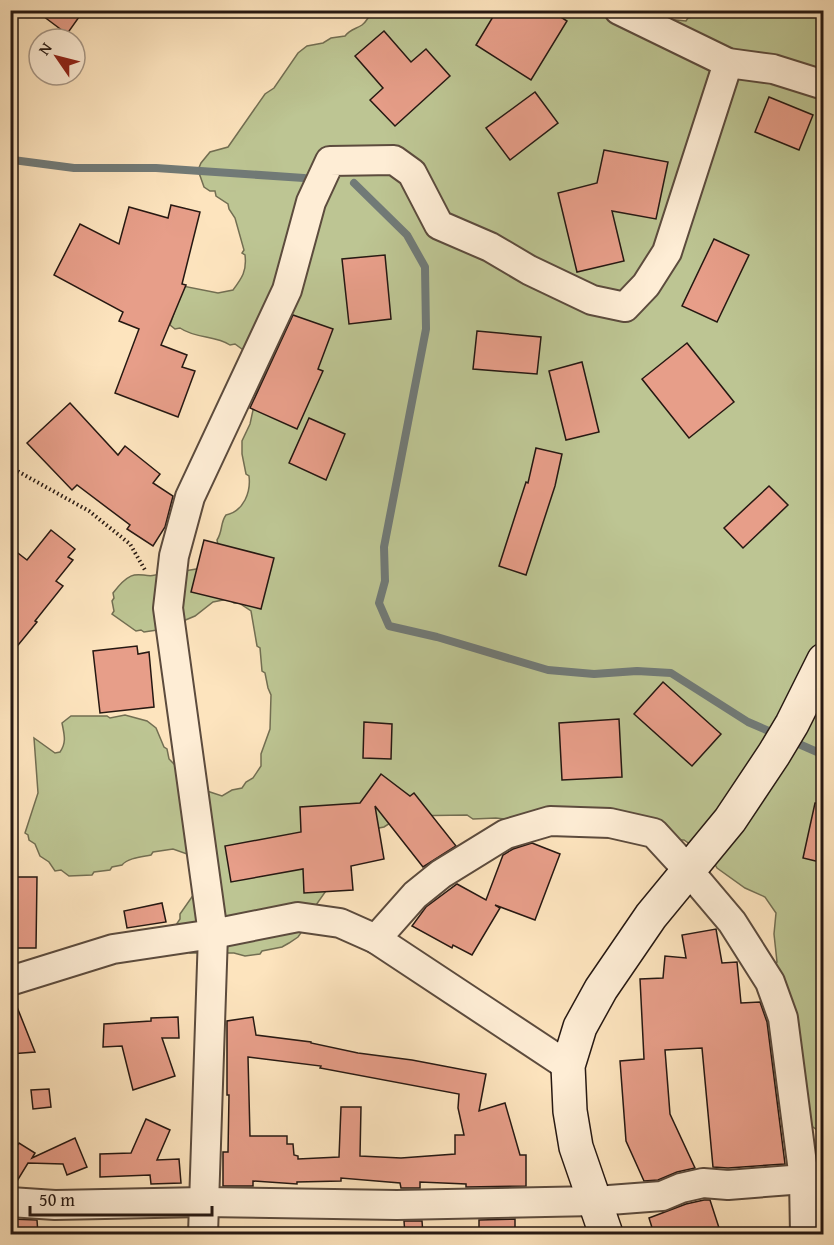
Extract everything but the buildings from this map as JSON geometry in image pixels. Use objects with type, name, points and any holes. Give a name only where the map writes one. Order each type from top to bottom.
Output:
[{"type":"street","points":[[619,10],[728,63],[773,69],[824,85]]},
{"type":"street","points":[[203,1234],[213,934],[168,608],[174,556],[190,497],[287,290],[311,202],[330,161],[394,160],[412,173],[439,225],[490,247],[529,270],[592,300],[625,307],[646,285],[668,252],[728,63]]},
{"type":"street","points":[[606,1234],[576,1148],[570,1112],[568,1066],[580,1027],[601,989],[651,916],[730,820],[774,754],[792,724],[824,660]]},
{"type":"street","points":[[376,939],[415,895],[441,874],[506,834],[550,821],[610,823],[654,833],[732,922],[770,981],[783,1018],[804,1179],[805,1234]]},
{"type":"street","points":[[10,981],[113,949],[213,934],[298,916],[340,923],[376,939],[568,1066]]},
{"type":"street","points":[[10,1202],[55,1205],[204,1202],[397,1205],[596,1201],[662,1196],[681,1188],[703,1183],[728,1185],[804,1179]]},
{"type":"path","points":[[10,467],[89,511],[130,544],[146,571]]},
{"type":"green space","points":[[640,10],[666,19],[686,21],[688,18],[716,11],[823,11],[823,1134],[800,1118],[795,1119],[772,1102],[764,1049],[773,968],[777,962],[774,934],[776,913],[765,897],[745,888],[684,840],[666,840],[496,818],[473,819],[467,815],[401,816],[379,828],[330,885],[298,937],[282,947],[245,956],[234,953],[190,953],[184,949],[172,931],[180,919],[180,914],[194,894],[192,853],[187,854],[173,849],[153,852],[151,855],[131,859],[110,870],[94,872],[92,875],[69,876],[61,870],[55,871],[49,862],[40,856],[35,844],[25,833],[38,793],[34,738],[55,753],[60,752],[64,741],[62,723],[71,716],[107,716],[110,718],[125,715],[147,721],[156,728],[167,749],[169,759],[198,788],[222,796],[232,790],[242,788],[261,766],[261,754],[270,729],[271,695],[265,673],[262,671],[260,648],[257,646],[251,611],[228,599],[213,602],[195,616],[164,629],[144,632],[136,631],[112,614],[114,611],[113,593],[128,577],[202,568],[218,545],[217,540],[224,518],[242,505],[249,488],[249,476],[246,474],[242,454],[242,441],[250,424],[258,387],[255,367],[250,355],[235,344],[230,345],[192,334],[180,328],[175,329],[170,325],[183,286],[218,293],[233,290],[244,270],[245,255],[242,253],[244,250],[235,218],[228,204],[216,196],[215,191],[204,187],[198,170],[201,163],[210,152],[228,147],[265,94],[274,88],[298,53],[307,46],[345,36],[366,22],[376,11]]},
{"type":"waterway","points":[[10,124],[13,160],[74,168],[156,168],[304,178]]},
{"type":"waterway","points":[[354,183],[407,235],[425,267],[426,329],[384,547],[385,581],[379,603],[389,626],[437,637],[548,670],[594,674],[637,671],[671,673],[748,722],[778,735]]},
{"type":"waterway","points":[[792,741],[824,755]]}]
